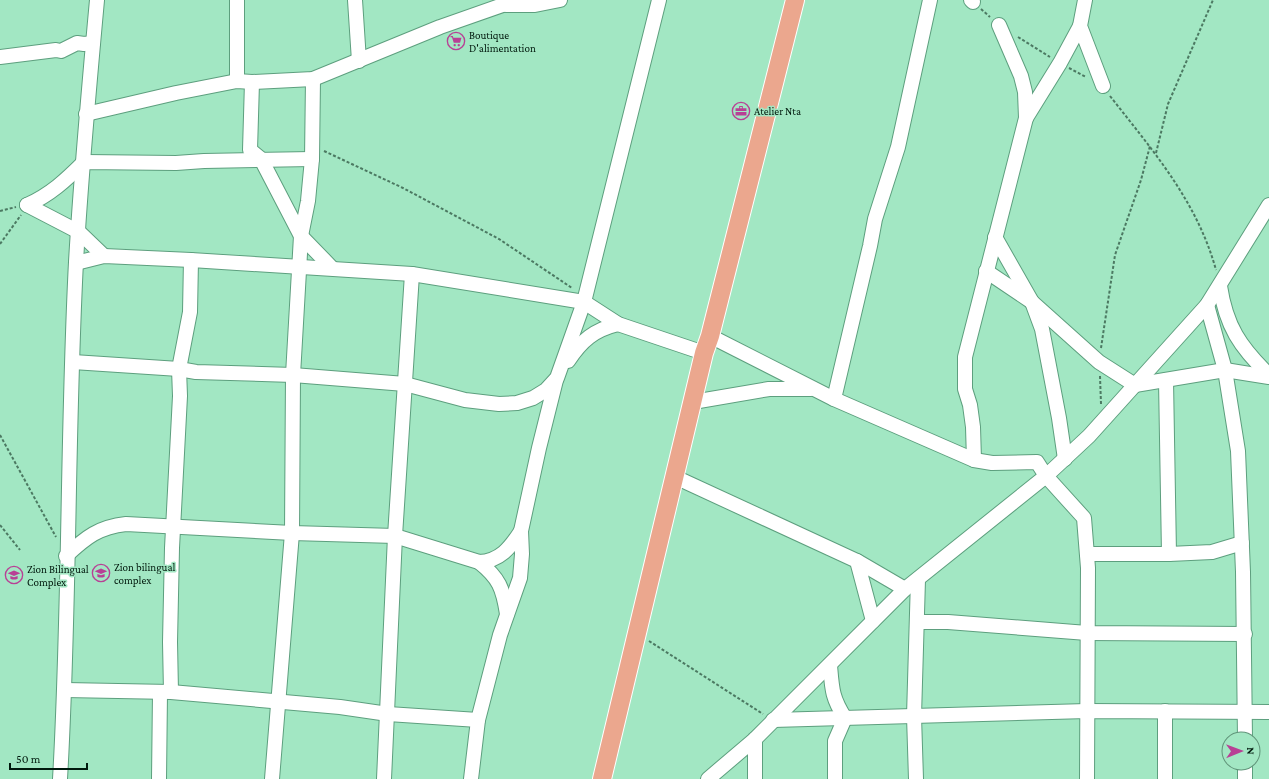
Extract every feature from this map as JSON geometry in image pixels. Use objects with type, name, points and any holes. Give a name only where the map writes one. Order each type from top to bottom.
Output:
[{"type":"main road","points":[[602,779],[704,353],[710,336],[795,0]]},
{"type":"street","points":[[60,779],[65,690],[66,556],[76,263],[84,162],[86,114],[97,0]]},
{"type":"street","points":[[237,81],[238,0]]},
{"type":"street","points":[[355,0],[358,61]]},
{"type":"street","points":[[86,114],[176,92],[237,81],[252,82],[313,79],[440,27],[517,0]]},
{"type":"street","points":[[504,5],[535,5],[560,0]]},
{"type":"street","points":[[471,779],[478,720],[500,635],[520,578],[522,554],[521,531],[539,448],[557,378],[584,302],[659,0]]},
{"type":"street","points":[[834,399],[875,219],[898,147],[930,0]]},
{"type":"street","points":[[974,460],[972,420],[965,389],[965,357],[1026,118],[1060,63],[1080,26],[1085,0]]},
{"type":"street","points":[[999,25],[1021,76],[1026,118]]},
{"type":"street","points":[[1080,26],[1103,86]]},
{"type":"street","points":[[0,57],[56,50],[61,51],[78,42],[84,44],[93,43]]},
{"type":"street","points":[[272,779],[292,533],[293,375],[301,236],[308,201],[312,152],[313,79]]},
{"type":"street","points":[[252,82],[250,150],[261,159],[301,236],[332,268]]},
{"type":"street","points":[[26,205],[44,197],[62,184],[84,162],[176,163],[261,159],[312,152]]},
{"type":"street","points":[[26,205],[79,232],[104,256]]},
{"type":"street","points":[[708,779],[755,739],[830,666],[873,620],[905,589],[1046,476],[1102,422],[1207,305],[1269,205]]},
{"type":"street","points":[[995,237],[1032,302],[1042,329],[1059,418],[1065,459]]},
{"type":"street","points":[[76,263],[104,256],[332,268],[412,274],[584,302],[618,324],[704,353]]},
{"type":"street","points":[[159,779],[170,642],[173,526],[180,396],[179,369],[190,312],[191,260]]},
{"type":"street","points":[[986,271],[1032,302],[1099,362],[1135,385],[1225,370],[1269,376]]},
{"type":"street","points":[[384,779],[395,536],[412,274]]},
{"type":"street","points":[[1220,286],[1223,308],[1238,338],[1249,355],[1269,376]]},
{"type":"street","points":[[1207,305],[1225,370],[1238,451],[1245,634],[1245,731]]},
{"type":"street","points":[[73,362],[179,369],[196,372],[293,375],[405,384],[465,400],[499,404],[517,403],[533,398],[546,390],[557,378],[575,350],[588,337],[602,328],[618,324]]},
{"type":"street","points":[[710,336],[834,399],[974,460],[992,463],[1037,462],[1046,476],[1084,518],[1087,554],[1087,779]]},
{"type":"street","points":[[180,396],[196,372]]},
{"type":"street","points":[[1166,380],[1169,554]]},
{"type":"street","points":[[693,402],[769,388],[814,389]]},
{"type":"street","points":[[675,477],[857,561],[905,589]]},
{"type":"street","points":[[66,556],[94,532],[110,526],[126,524],[292,533],[395,536],[479,562],[490,571],[500,583],[507,615]]},
{"type":"street","points":[[479,562],[495,559],[504,553],[521,531]]},
{"type":"street","points":[[1087,554],[1169,554],[1212,552],[1242,544]]},
{"type":"street","points":[[857,561],[873,620]]},
{"type":"street","points":[[916,779],[914,716],[918,579]]},
{"type":"street","points":[[917,622],[948,622],[1087,633],[1245,634]]},
{"type":"street","points":[[830,666],[834,697],[845,718]]},
{"type":"street","points":[[65,690],[166,692],[340,707],[388,714],[478,720]]},
{"type":"street","points":[[773,720],[1087,711],[1269,712]]},
{"type":"street","points":[[1165,711],[1165,779]]},
{"type":"street","points":[[824,718],[835,741]]},
{"type":"street","points":[[835,779],[835,741],[845,718]]},
{"type":"street","points":[[755,739],[755,779]]},
{"type":"path","points":[[1156,154],[1168,104],[1213,0]]},
{"type":"path","points":[[972,1],[999,25],[1060,63],[1103,86],[1156,154],[1191,206],[1209,245],[1220,286]]},
{"type":"path","points":[[1102,422],[1099,362],[1110,279],[1115,254],[1141,180],[1150,146]]},
{"type":"path","points":[[312,152],[403,188],[499,240],[572,288],[584,302]]},
{"type":"path","points":[[0,211],[26,205]]},
{"type":"path","points":[[0,244],[17,223],[26,205]]},
{"type":"path","points":[[0,435],[66,556]]},
{"type":"path","points":[[0,525],[20,550]]},
{"type":"path","points":[[638,633],[773,720]]},
{"type":"place","name":"Boutique D'alimentation","points":[[456,41]]},
{"type":"place","name":"Atelier Nta","points":[[741,111]]},
{"type":"place","name":"Zion bilingual complex","points":[[101,573]]},
{"type":"place","name":"Zion Bilingual Complex","points":[[14,575]]}]
